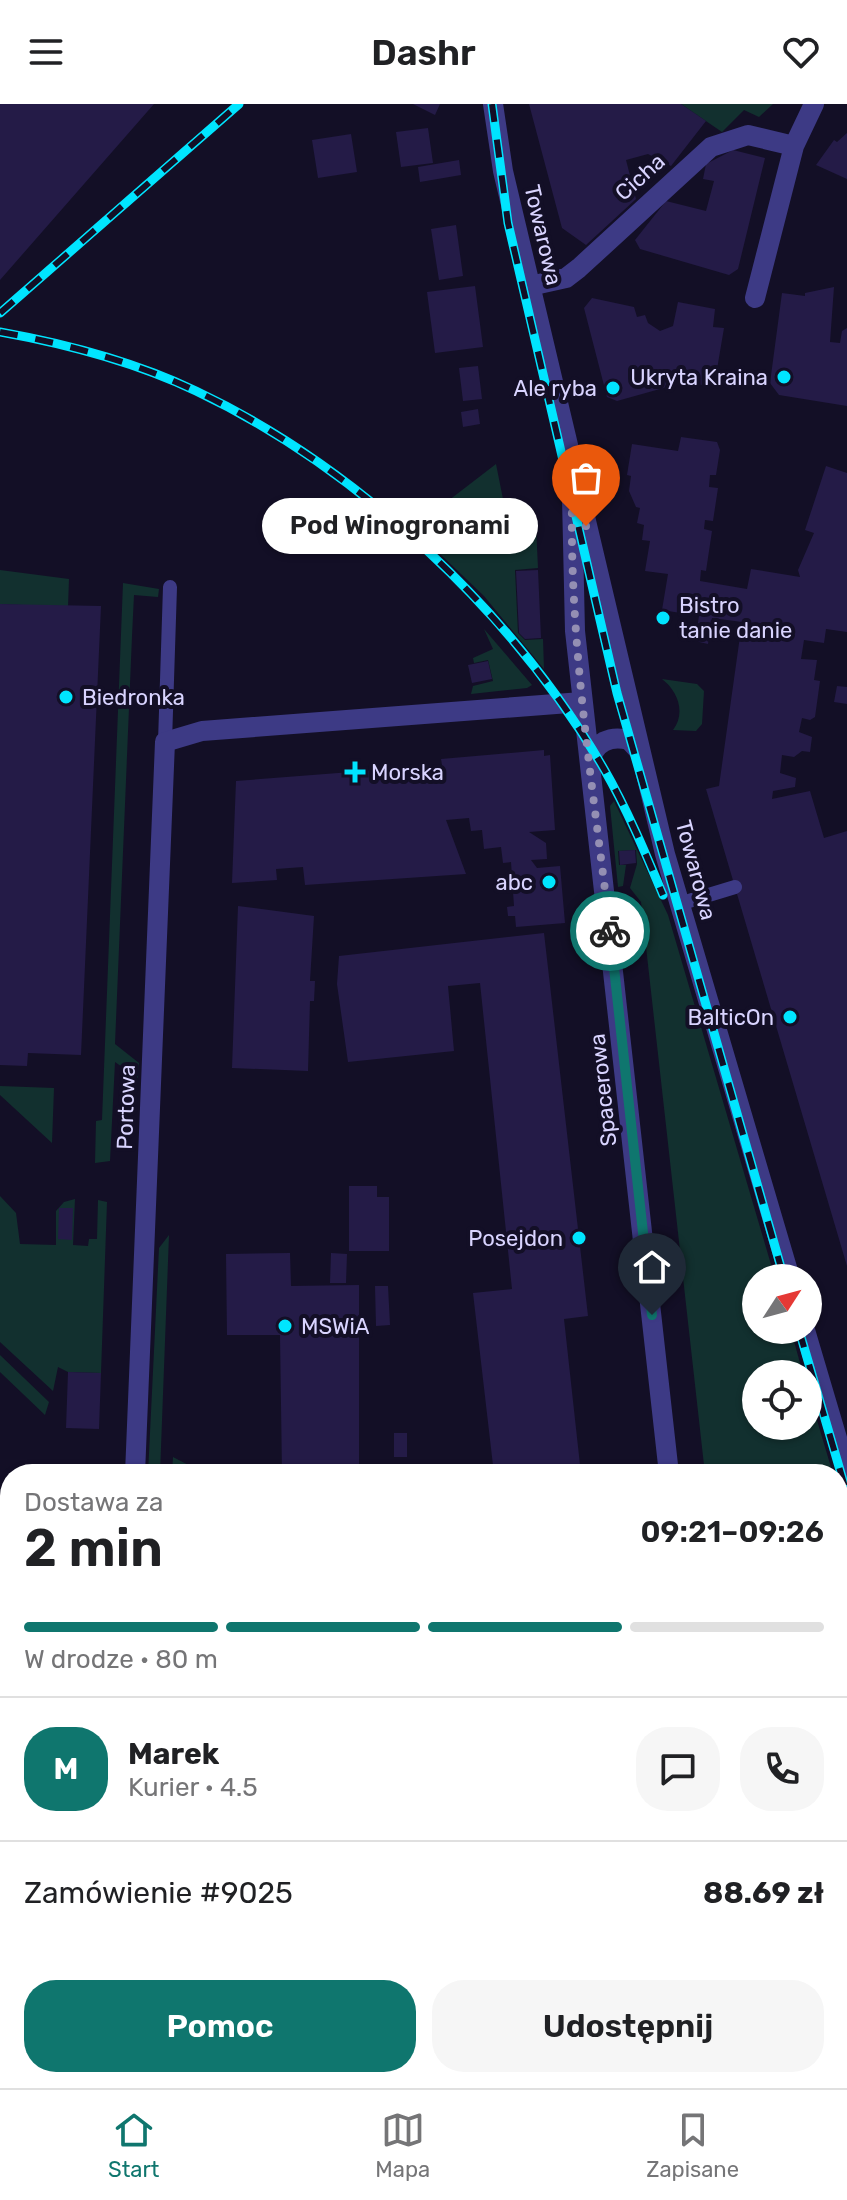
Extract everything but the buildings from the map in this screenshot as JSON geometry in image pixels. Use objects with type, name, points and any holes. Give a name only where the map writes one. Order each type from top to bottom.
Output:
[{"type":"street","name":"Towarowa","points":[[493,104],[503,171],[521,248],[538,284],[573,470],[679,904],[786,1264]]},
{"type":"street","points":[[755,298],[794,146],[814,104]]},
{"type":"street","name":"Cicha","points":[[538,284],[566,278],[579,268],[711,147],[748,135],[794,146]]},
{"type":"street","name":"Towarowa","points":[[573,470],[570,557],[582,702]]},
{"type":"street","points":[[165,742],[202,731],[582,702]]},
{"type":"street","name":"Spacerowa","points":[[582,702],[668,1464]]},
{"type":"street","points":[[590,761],[597,746],[616,737],[629,740],[641,753]]},
{"type":"street","name":"Portowa","points":[[135,1464],[165,742]]},
{"type":"street","points":[[809,1344],[845,1464]]},
{"type":"lane","name":"Portowa","points":[[165,742],[170,587]]},
{"type":"lane","points":[[679,904],[735,887]]},
{"type":"green space","points":[[681,104],[773,104],[759,117],[744,110],[722,132]]},
{"type":"green space","points":[[496,464],[504,504],[512,503],[516,528],[536,526],[538,568],[515,570],[518,633],[525,640],[543,639],[544,669],[484,596],[415,530],[418,524]]},
{"type":"green space","points":[[0,570],[69,579],[68,607],[0,604]]},
{"type":"green space","points":[[123,583],[159,589],[158,597],[134,595],[132,636],[115,1044],[139,1063],[138,1078],[115,1062],[110,1161],[95,1163],[96,1121],[102,1120]]},
{"type":"green space","points":[[484,629],[532,685],[471,694],[473,686],[493,681],[488,660],[474,663],[473,658],[493,649]]},
{"type":"green space","points":[[662,679],[697,684],[704,691],[702,724],[696,731],[673,730],[679,717],[678,703]]},
{"type":"green space","points":[[614,801],[668,915],[771,1264],[742,1264],[742,1344],[795,1344],[799,1360],[742,1360],[742,1440],[822,1440],[822,1437],[830,1464],[704,1464],[641,902],[630,888],[637,864],[636,850],[618,851],[619,865],[626,865],[623,886],[618,887],[610,806]]},
{"type":"green space","points":[[0,1086],[54,1088],[52,1143],[0,1095]]},
{"type":"green space","points":[[0,1196],[16,1213],[20,1244],[56,1245],[56,1211],[64,1202],[75,1199],[73,1245],[88,1246],[89,1239],[97,1239],[98,1200],[107,1202],[101,1373],[68,1372],[58,1367],[53,1391],[0,1342]]},
{"type":"green space","points":[[169,1235],[160,1464],[148,1464],[159,1248]]},
{"type":"green space","points":[[0,1355],[49,1402],[45,1415],[0,1372]]},
{"type":"green space","points":[[173,1457],[186,1464],[173,1464]]},
{"type":"railway","points":[[0,313],[239,104]]},
{"type":"railway","points":[[492,104],[508,223],[617,693],[780,1264]]},
{"type":"railway","points":[[0,332],[100,355],[196,391],[257,423],[316,461],[373,504],[427,551],[478,602],[525,655],[567,711],[612,784],[663,895]]},
{"type":"railway","points":[[803,1344],[838,1464]]},
{"type":"way so far","points":[[586,526],[573,470],[570,557],[575,631],[610,931]]},
{"type":"place","name":"Ukryta Kraina","points":[[784,377]]},
{"type":"place","name":"Ale ryba","points":[[613,388]]},
{"type":"place","name":"Pod Winogronami","points":[[586,526]]},
{"type":"place","name":"Bistro tanie danie","points":[[663,618]]},
{"type":"place","name":"Biedronka","points":[[66,697]]},
{"type":"place","name":"Morska","points":[[355,772]]},
{"type":"place","name":"abc","points":[[549,882]]},
{"type":"place","name":"BalticOn","points":[[790,1017]]},
{"type":"place","name":"Posejdon","points":[[579,1238]]},
{"type":"place","name":"MSWiA","points":[[285,1326]]},
{"type":"route","points":[[610,931],[652,1315]]}]
